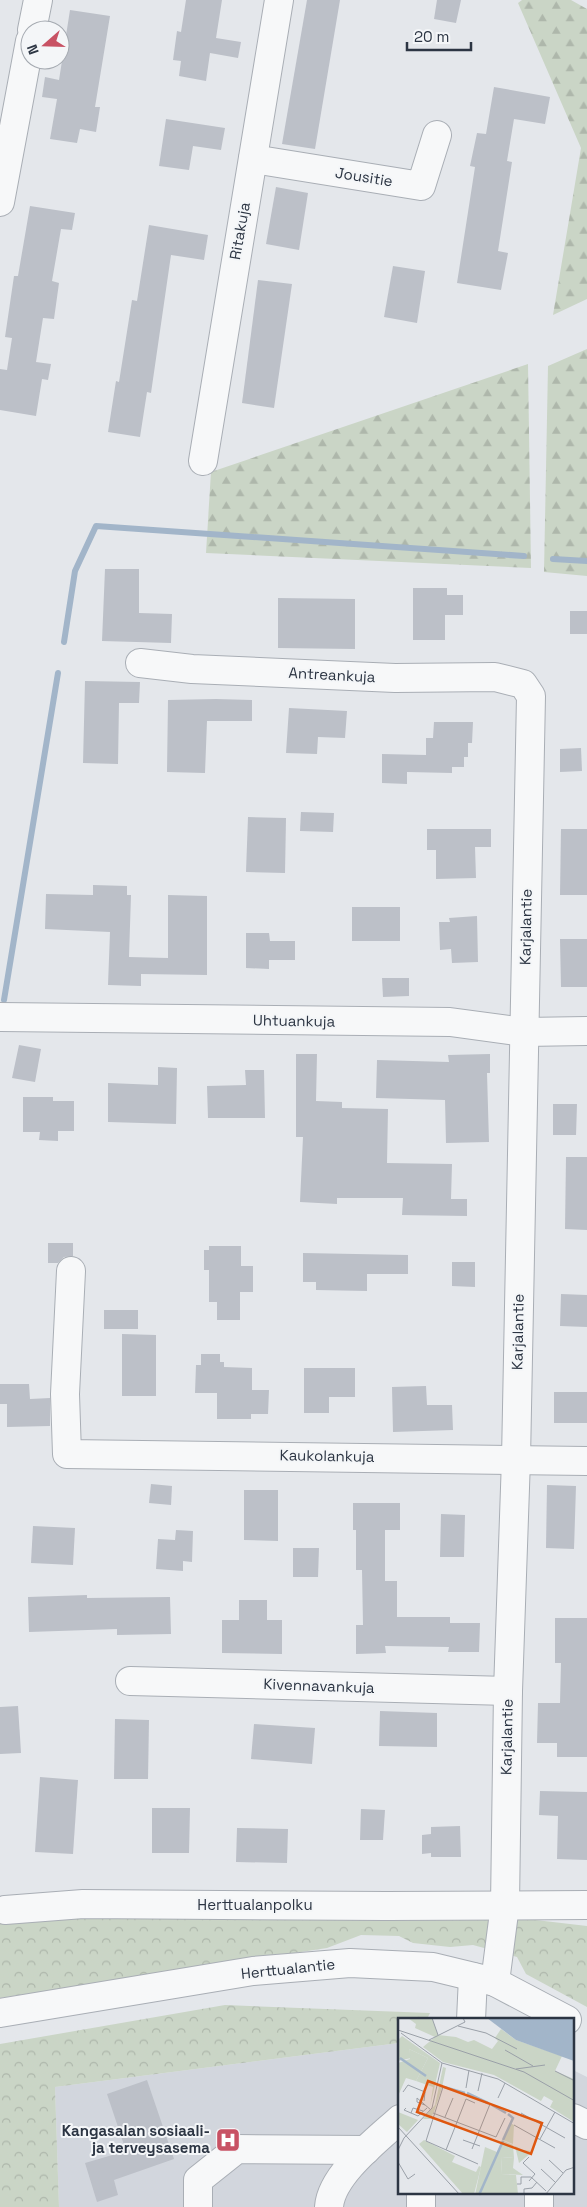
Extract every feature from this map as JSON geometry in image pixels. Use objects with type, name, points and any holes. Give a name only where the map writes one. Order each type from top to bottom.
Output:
[{"type":"street","points":[[34,20],[38,0]]},
{"type":"street","name":"Ritakuja","points":[[203,462],[240,224],[253,158],[278,0]]},
{"type":"street","points":[[0,202],[25,70]]},
{"type":"street","name":"Jousitie","points":[[253,158],[422,186],[437,135]]},
{"type":"street","name":"Antreankuja","points":[[140,663],[192,669],[395,678],[495,677],[522,684]]},
{"type":"street","name":"Karjalantie","points":[[472,2018],[505,1905],[508,1691],[516,1459],[531,696],[522,684]]},
{"type":"street","name":"Uhtuankuja","points":[[0,1017],[450,1022],[524,1032],[587,1031]]},
{"type":"street","name":"Kaukolankuja","points":[[71,1271],[66,1394],[67,1454],[587,1461]]},
{"type":"street","name":"Kivennavankuja","points":[[130,1681],[508,1691]]},
{"type":"street","name":"Herttualanpolku","points":[[5,1910],[83,1904],[587,1905]]},
{"type":"street","name":"Herttualantie","points":[[0,2013],[253,1971],[350,1962],[433,1966],[484,1980],[563,2018]]},
{"type":"street","points":[[574,2023],[587,2030]]},
{"type":"street","points":[[574,2119],[587,2126]]},
{"type":"street","points":[[329,2207],[337,2182],[366,2150],[398,2121]]},
{"type":"street","points":[[198,2207],[198,2180],[237,2149],[366,2150]]},
{"type":"street","points":[[421,2194],[421,2207]]},
{"type":"street","points":[[539,2194],[539,2207]]},
{"type":"shaded area","name":"Kangasalan sosiaali- ja terveysasema","points":[[398,2043],[398,2194],[574,2194],[574,2070],[587,2077],[587,2207],[59,2207],[55,2087]]},
{"type":"green space","points":[[522,0],[571,0],[587,9],[587,299],[553,315],[581,148],[518,3]]},
{"type":"green space","points":[[587,349],[587,576],[544,572],[548,366]]},
{"type":"green space","points":[[528,364],[531,568],[206,553],[211,472]]},
{"type":"green space","points":[[476,1913],[587,1926],[587,2007],[526,1974],[517,1957],[473,1945],[450,1947],[413,1943],[399,1936],[361,1935],[327,1948],[0,1998],[0,1923],[134,1914]]},
{"type":"green space","points":[[225,2005],[430,2013],[428,2018],[398,2018],[398,2043],[55,2087],[59,2207],[0,2207],[0,2044]]},
{"type":"building","points":[[186,0],[222,0],[216,38],[241,42],[238,58],[210,53],[206,81],[179,76],[181,61],[173,60],[177,31],[181,32]]},
{"type":"building","points":[[307,0],[340,0],[315,149],[282,144]]},
{"type":"building","points":[[437,0],[461,0],[456,23],[434,19]]},
{"type":"building","points":[[70,10],[110,16],[95,107],[100,107],[96,132],[80,129],[77,143],[50,139],[57,99],[42,97],[45,77],[59,80],[61,70],[70,70],[70,20],[68,20]]},
{"type":"building","points":[[494,87],[550,97],[545,124],[514,119],[507,161],[512,162],[498,251],[508,253],[501,290],[457,283],[475,167],[470,166],[477,133],[486,134]]},
{"type":"building","points":[[166,119],[225,128],[221,150],[193,146],[189,170],[159,166]]},
{"type":"building","points":[[276,187],[308,193],[299,250],[266,244]]},
{"type":"building","points":[[30,206],[75,213],[72,230],[61,229],[52,281],[59,283],[54,319],[43,318],[36,362],[51,364],[48,380],[42,379],[36,416],[0,410],[0,369],[7,370],[12,338],[5,337],[14,276],[18,276]]},
{"type":"building","points":[[149,225],[208,235],[204,260],[171,255],[151,393],[147,392],[140,437],[108,432],[116,381],[119,382],[132,300],[137,301]]},
{"type":"building","points":[[393,266],[425,271],[417,323],[384,317]]},
{"type":"building","points":[[258,280],[292,284],[274,408],[242,403]]},
{"type":"building","points":[[105,569],[139,569],[139,613],[172,614],[171,643],[102,641]]},
{"type":"building","points":[[413,588],[447,588],[447,595],[463,595],[463,615],[445,615],[445,640],[413,640]]},
{"type":"building","points":[[278,598],[355,599],[355,649],[278,648]]},
{"type":"building","points":[[570,611],[587,611],[587,634],[570,634]]},
{"type":"building","points":[[85,681],[140,682],[139,703],[119,703],[118,764],[83,763]]},
{"type":"building","points":[[168,700],[252,700],[252,721],[207,721],[205,773],[167,772]]},
{"type":"building","points":[[289,708],[347,711],[345,738],[318,737],[317,754],[286,753]]},
{"type":"building","points":[[434,722],[473,722],[472,743],[468,743],[468,757],[464,757],[464,767],[452,767],[452,773],[407,772],[407,784],[382,783],[382,754],[426,755],[426,738],[433,738]]},
{"type":"building","points":[[581,748],[582,771],[560,772],[560,749]]},
{"type":"building","points":[[301,812],[334,813],[333,832],[300,831]]},
{"type":"building","points":[[248,817],[286,818],[285,873],[246,872]]},
{"type":"building","points":[[427,829],[491,829],[491,847],[475,847],[476,878],[436,879],[436,850],[427,850]]},
{"type":"building","points":[[561,829],[587,829],[587,895],[560,895]]},
{"type":"building","points":[[93,885],[127,886],[127,895],[131,895],[129,957],[168,958],[168,895],[207,896],[207,975],[141,974],[141,986],[108,985],[110,932],[45,929],[46,894],[93,895]]},
{"type":"building","points":[[352,907],[400,907],[400,941],[352,941]]},
{"type":"building","points":[[477,916],[478,962],[452,963],[451,949],[440,950],[439,922],[450,922],[449,918]]},
{"type":"building","points":[[246,933],[269,933],[270,941],[295,941],[295,960],[269,960],[269,969],[246,968]]},
{"type":"building","points":[[560,939],[587,939],[587,987],[561,987]]},
{"type":"building","points":[[382,978],[409,978],[409,996],[383,997]]},
{"type":"building","points":[[19,1045],[41,1049],[35,1082],[12,1078]]},
{"type":"building","points":[[296,1054],[317,1054],[316,1101],[342,1102],[342,1108],[388,1109],[387,1163],[452,1164],[451,1199],[467,1199],[467,1216],[402,1215],[403,1198],[337,1198],[337,1204],[300,1202],[303,1137],[296,1137]]},
{"type":"building","points":[[490,1054],[490,1073],[487,1073],[489,1142],[446,1143],[445,1100],[376,1098],[377,1060],[449,1062],[448,1055]]},
{"type":"building","points":[[158,1067],[177,1068],[176,1124],[108,1122],[108,1083],[158,1085]]},
{"type":"building","points":[[245,1070],[264,1070],[265,1118],[208,1118],[207,1086],[246,1085]]},
{"type":"building","points":[[23,1097],[53,1097],[53,1101],[74,1101],[74,1131],[58,1131],[58,1141],[39,1140],[40,1132],[23,1132]]},
{"type":"building","points":[[553,1104],[577,1104],[576,1135],[553,1135]]},
{"type":"building","points":[[566,1157],[587,1157],[587,1230],[565,1229]]},
{"type":"building","points":[[48,1243],[73,1243],[73,1256],[64,1257],[58,1263],[48,1263]]},
{"type":"building","points":[[209,1246],[241,1246],[241,1266],[253,1266],[253,1292],[240,1292],[240,1320],[217,1320],[217,1302],[209,1302],[209,1270],[204,1270],[204,1250],[209,1250]]},
{"type":"building","points":[[303,1253],[408,1255],[408,1274],[367,1274],[367,1291],[316,1290],[316,1282],[303,1282]]},
{"type":"building","points":[[452,1262],[475,1262],[475,1287],[452,1286]]},
{"type":"building","points":[[561,1294],[587,1295],[587,1327],[560,1326]]},
{"type":"building","points":[[104,1310],[138,1310],[138,1329],[104,1329]]},
{"type":"building","points":[[122,1334],[156,1335],[156,1396],[122,1396]]},
{"type":"building","points":[[201,1354],[220,1354],[220,1362],[224,1362],[224,1367],[252,1368],[252,1390],[269,1390],[268,1414],[251,1414],[251,1419],[217,1419],[217,1393],[195,1393],[196,1365],[201,1365]]},
{"type":"building","points":[[304,1368],[355,1368],[355,1397],[329,1397],[329,1413],[304,1413]]},
{"type":"building","points":[[0,1384],[29,1384],[30,1399],[50,1398],[50,1426],[7,1427],[7,1404],[0,1404]]},
{"type":"building","points":[[426,1386],[427,1405],[452,1405],[453,1430],[393,1432],[392,1387]]},
{"type":"building","points":[[554,1392],[587,1392],[587,1423],[554,1423]]},
{"type":"building","points":[[151,1484],[172,1486],[171,1505],[149,1503]]},
{"type":"building","points":[[547,1485],[576,1486],[574,1549],[546,1548]]},
{"type":"building","points":[[244,1490],[278,1490],[278,1541],[244,1540]]},
{"type":"building","points":[[353,1503],[400,1503],[400,1530],[385,1530],[385,1581],[397,1581],[397,1617],[450,1617],[450,1623],[480,1623],[479,1652],[448,1652],[449,1647],[385,1646],[386,1653],[356,1654],[356,1625],[363,1625],[362,1570],[356,1570],[356,1530],[353,1530]]},
{"type":"building","points":[[441,1514],[465,1515],[464,1557],[440,1557]]},
{"type":"building","points":[[33,1526],[75,1528],[73,1565],[31,1563]]},
{"type":"building","points":[[176,1530],[193,1531],[192,1562],[183,1561],[183,1571],[156,1569],[158,1539],[175,1540]]},
{"type":"building","points":[[293,1548],[319,1548],[318,1577],[293,1577]]},
{"type":"building","points":[[87,1595],[87,1598],[170,1597],[171,1634],[117,1635],[117,1629],[29,1632],[28,1597]]},
{"type":"building","points":[[239,1600],[267,1600],[267,1620],[282,1620],[282,1654],[222,1653],[222,1620],[239,1620]]},
{"type":"building","points":[[555,1618],[587,1618],[587,1757],[557,1757],[557,1743],[537,1743],[538,1703],[560,1703],[561,1663],[555,1663]]},
{"type":"building","points":[[18,1706],[21,1753],[0,1754],[0,1707]]},
{"type":"building","points":[[380,1711],[437,1713],[437,1747],[379,1746]]},
{"type":"building","points":[[115,1719],[149,1720],[148,1779],[114,1779]]},
{"type":"building","points":[[254,1724],[315,1728],[312,1764],[251,1759]]},
{"type":"building","points":[[40,1777],[78,1780],[73,1854],[35,1852]]},
{"type":"building","points":[[540,1791],[587,1792],[587,1860],[557,1859],[558,1816],[539,1815]]},
{"type":"building","points":[[152,1808],[190,1808],[189,1853],[152,1853]]},
{"type":"building","points":[[361,1809],[385,1810],[383,1840],[360,1840]]},
{"type":"building","points":[[460,1826],[461,1857],[431,1857],[431,1853],[422,1854],[422,1835],[431,1834],[431,1827]]},
{"type":"building","points":[[237,1828],[288,1829],[287,1863],[236,1862]]},
{"type":"building","points":[[147,2080],[174,2159],[114,2180],[118,2195],[97,2202],[85,2163],[126,2151],[107,2094]]},
{"type":"waterway","points":[[64,642],[75,571],[96,526],[524,556]]},
{"type":"waterway","points":[[553,559],[587,561]]},
{"type":"waterway","points":[[4,1000],[58,673]]},
{"type":"place","name":"Kangasalan sosiaali- ja terveysasema","points":[[228,2140]]}]
